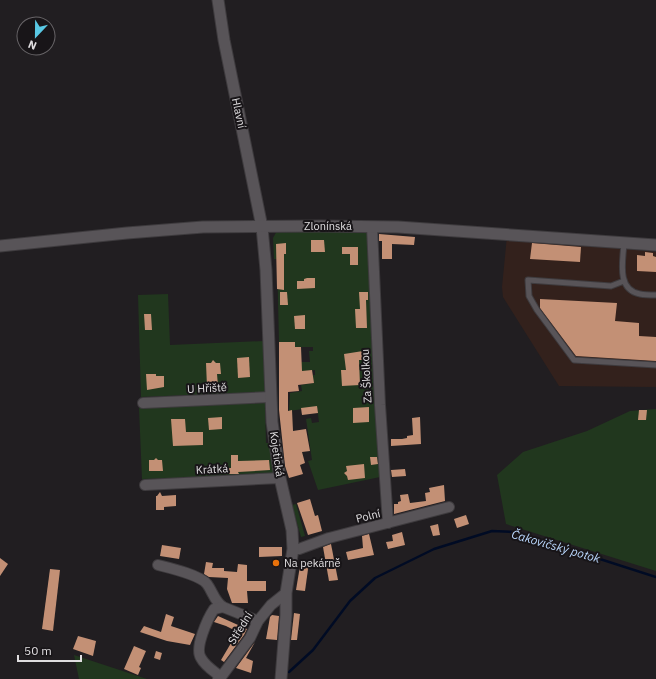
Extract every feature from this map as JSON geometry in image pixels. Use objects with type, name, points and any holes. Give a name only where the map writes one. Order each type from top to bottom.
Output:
[{"type":"street","name":"Hlavní","points":[[218,0],[224,40],[262,227]]},
{"type":"street","name":"Zlonínská","points":[[0,246],[126,233],[195,228],[262,227],[406,228],[656,245]]},
{"type":"street","name":"Kojetická","points":[[262,227],[266,270],[272,422],[280,478],[292,530],[293,549],[286,593],[286,615],[281,679]]},
{"type":"street","name":"Za Školkou","points":[[372,227],[380,405],[388,523]]},
{"type":"street","name":"U Hřiště","points":[[143,403],[271,397]]},
{"type":"street","name":"Krátká","points":[[145,485],[280,478]]},
{"type":"street","name":"Polní","points":[[293,549],[299,549],[329,538],[449,507]]},
{"type":"street","points":[[158,565],[192,575],[207,583],[218,604],[258,621]]},
{"type":"street","name":"Střední","points":[[220,678],[250,638],[258,621],[272,605],[286,593]]},
{"type":"street","points":[[220,678],[201,659],[198,653],[199,644],[211,614],[214,609],[223,607]]},
{"type":"lane","points":[[624,243],[622,273],[624,281],[629,288],[639,294],[656,295]]},
{"type":"lane","points":[[624,281],[611,286],[528,280],[529,296],[537,310],[574,360],[656,365]]},
{"type":"shaded area","points":[[507,236],[656,252],[656,387],[559,386],[503,297],[502,287]]},
{"type":"green space","points":[[278,229],[368,232],[380,477],[318,490],[308,461],[312,460],[306,419],[311,418],[312,423],[319,422],[317,407],[289,411],[290,393],[302,391],[301,385],[314,383],[301,376],[315,375],[315,370],[300,372],[300,362],[310,362],[309,351],[313,351],[313,347],[295,347],[295,342],[279,342],[277,259],[274,259],[273,238]]},
{"type":"green space","points":[[168,294],[170,345],[264,341],[266,391],[141,397],[138,295]]},
{"type":"green space","points":[[265,403],[266,443],[269,443],[275,475],[142,479],[139,408]]},
{"type":"green space","points":[[656,409],[656,571],[506,524],[497,475],[523,452],[587,431],[630,411]]},
{"type":"green space","points":[[296,504],[305,536],[301,537],[292,505]]},
{"type":"green space","points":[[74,655],[147,679],[79,679]]},
{"type":"building","points":[[379,234],[415,237],[414,245],[392,244],[392,259],[382,259],[382,241],[379,241]]},
{"type":"building","points":[[311,240],[324,240],[325,252],[311,252]]},
{"type":"building","points":[[286,243],[286,254],[284,254],[284,290],[277,289],[276,244]]},
{"type":"building","points":[[532,243],[581,247],[580,262],[530,259]]},
{"type":"building","points":[[342,247],[358,247],[358,265],[350,265],[350,254],[342,254]]},
{"type":"building","points":[[645,252],[653,253],[653,256],[656,257],[656,272],[637,271],[637,255],[645,256]]},
{"type":"building","points":[[315,278],[315,288],[297,289],[297,281],[304,281],[304,279]]},
{"type":"building","points":[[280,292],[287,292],[288,305],[280,305]]},
{"type":"building","points":[[359,292],[368,292],[368,300],[366,300],[367,328],[356,328],[355,309],[360,309]]},
{"type":"building","points":[[540,299],[617,303],[615,321],[639,323],[639,336],[656,337],[656,361],[576,356],[540,308]]},
{"type":"building","points":[[144,314],[151,314],[152,330],[145,330]]},
{"type":"building","points":[[305,315],[305,329],[295,329],[294,316]]},
{"type":"building","points":[[279,342],[295,342],[295,347],[301,347],[302,371],[312,370],[314,383],[298,385],[299,391],[288,392],[288,411],[292,410],[293,431],[306,429],[310,451],[302,452],[305,463],[300,465],[303,474],[289,478],[285,466],[279,410]]},
{"type":"building","points":[[363,351],[364,360],[359,360],[360,385],[342,386],[341,370],[346,370],[344,354]]},
{"type":"building","points":[[249,357],[250,377],[238,378],[237,358]]},
{"type":"building","points":[[213,360],[216,363],[220,363],[221,374],[217,374],[218,386],[207,387],[206,363],[211,363]]},
{"type":"building","points":[[146,374],[164,376],[164,387],[147,390]]},
{"type":"building","points":[[317,406],[318,413],[302,415],[301,408]]},
{"type":"building","points":[[369,407],[369,422],[353,423],[353,408]]},
{"type":"building","points":[[639,410],[647,410],[646,420],[638,420]]},
{"type":"building","points":[[222,417],[222,429],[209,430],[208,418]]},
{"type":"building","points":[[420,417],[421,444],[391,446],[391,439],[402,439],[413,435],[412,418]]},
{"type":"building","points":[[171,419],[185,419],[186,432],[203,432],[203,445],[173,446]]},
{"type":"building","points":[[231,455],[238,455],[238,461],[269,460],[270,470],[229,474],[229,468],[231,468]]},
{"type":"building","points":[[370,457],[377,457],[378,464],[371,465]]},
{"type":"building","points":[[156,458],[158,460],[162,460],[163,471],[149,471],[149,460],[154,460]]},
{"type":"building","points":[[364,464],[365,478],[348,480],[344,473],[347,471],[346,466]]},
{"type":"building","points":[[405,469],[406,476],[392,477],[391,470]]},
{"type":"building","points":[[444,485],[445,501],[394,514],[394,504],[398,504],[398,502],[401,501],[400,495],[408,494],[410,503],[426,501],[425,493],[430,492],[429,488]]},
{"type":"building","points":[[160,492],[162,496],[176,495],[176,506],[164,507],[164,510],[156,510],[156,496]]},
{"type":"building","points":[[310,499],[315,516],[318,515],[322,531],[308,535],[297,503]]},
{"type":"building","points":[[466,515],[469,524],[457,528],[454,519]]},
{"type":"building","points":[[438,524],[440,535],[433,536],[430,526]]},
{"type":"building","points":[[402,532],[405,545],[388,549],[386,542],[393,541],[392,535]]},
{"type":"building","points":[[369,534],[374,555],[348,560],[346,552],[363,548],[362,536]]},
{"type":"building","points":[[331,544],[338,580],[329,581],[323,547]]},
{"type":"building","points":[[162,545],[181,548],[179,559],[160,556]]},
{"type":"building","points":[[259,547],[282,547],[282,556],[259,557]]},
{"type":"building","points":[[0,558],[8,564],[0,576]]},
{"type":"building","points":[[301,560],[309,562],[305,591],[296,590]]},
{"type":"building","points":[[206,562],[213,563],[212,568],[224,568],[224,571],[237,572],[238,564],[247,565],[247,581],[266,581],[266,591],[247,591],[248,603],[232,603],[227,589],[228,578],[209,577],[204,574]]},
{"type":"building","points":[[50,569],[60,570],[53,631],[42,629]]},
{"type":"building","points":[[294,613],[300,614],[297,640],[291,640]]},
{"type":"building","points":[[166,614],[174,617],[171,626],[195,634],[190,645],[167,641],[140,632],[144,626],[161,632]]},
{"type":"building","points":[[272,615],[279,616],[277,640],[266,639],[270,617]]},
{"type":"building","points":[[218,616],[247,629],[224,662],[221,660],[234,638],[233,637],[236,631],[214,622]]},
{"type":"building","points":[[78,636],[96,641],[93,656],[73,649]]},
{"type":"building","points":[[255,642],[246,658],[253,661],[251,673],[236,668]]},
{"type":"building","points":[[134,646],[146,651],[139,667],[141,668],[138,675],[124,669]]},
{"type":"building","points":[[156,651],[162,653],[160,660],[154,658]]},
{"type":"waterway","name":"Čakovičský potok","points":[[289,672],[313,650],[350,601],[375,578],[434,549],[492,531],[516,532],[656,577]]},
{"type":"place","name":"Na pekárně","points":[[276,563]]}]
